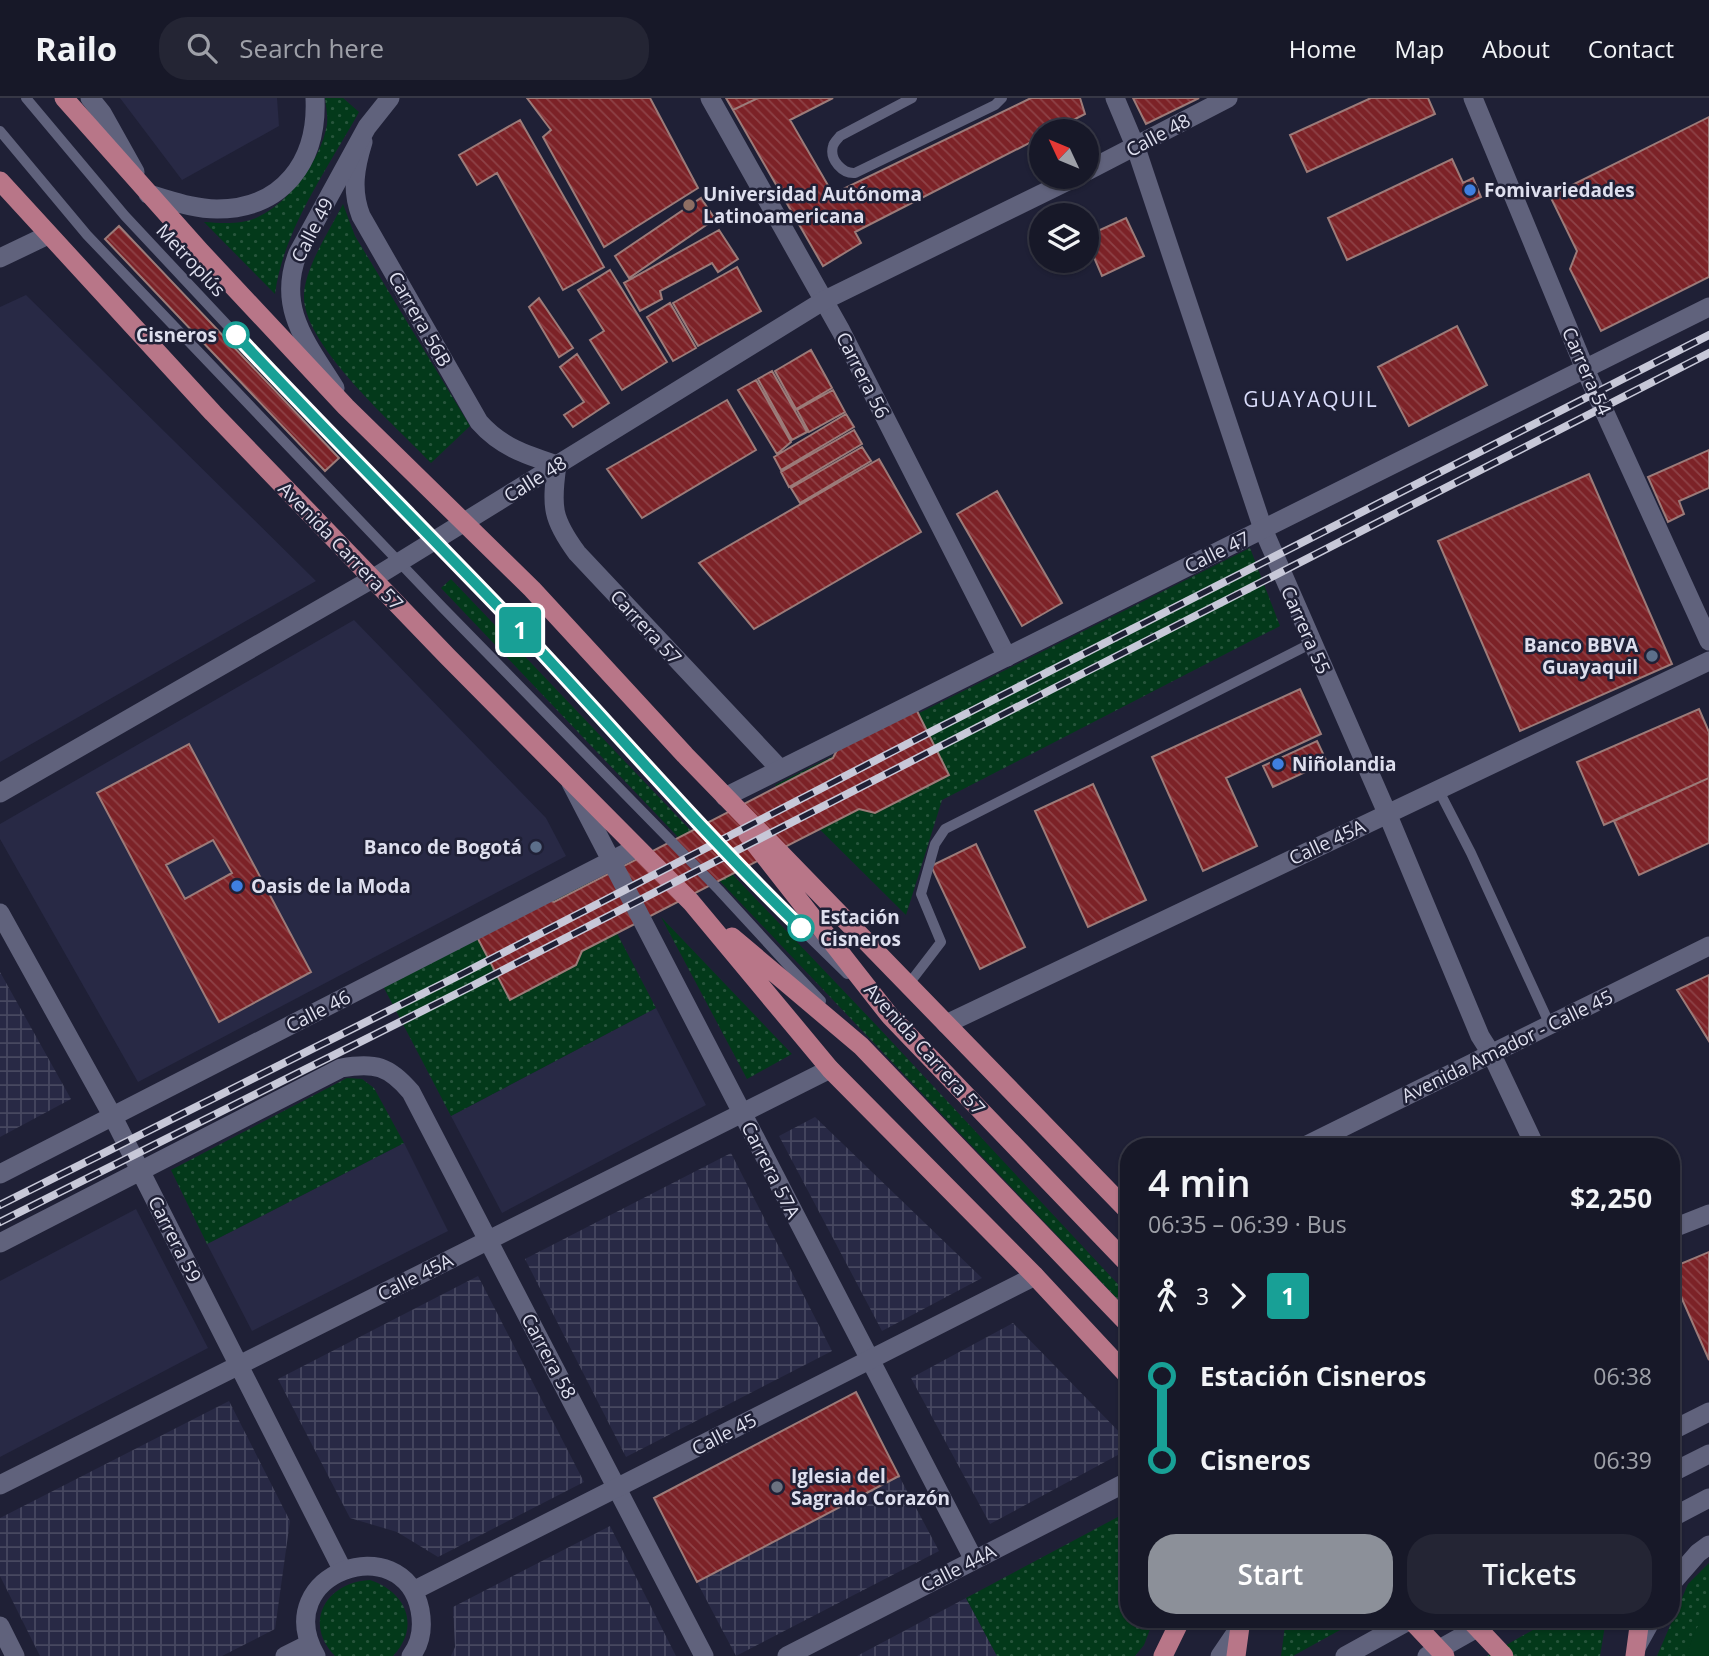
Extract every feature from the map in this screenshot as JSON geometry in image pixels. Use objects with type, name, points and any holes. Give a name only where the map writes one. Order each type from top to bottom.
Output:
[{"type":"main road","name":"Avenida Carrera 57","points":[[64,98],[148,194],[346,407],[531,589],[725,797],[1120,1203]]},
{"type":"main road","name":"Avenida Carrera 57","points":[[0,181],[213,413],[636,848],[691,902],[861,1046],[1120,1316]]},
{"type":"main road","name":"Avenida Carrera 57","points":[[685,755],[890,1016],[1120,1256]]},
{"type":"main road","name":"Avenida Carrera 57","points":[[691,902],[830,1069],[1035,1276],[1120,1367]]},
{"type":"main road","points":[[1163,1656],[1177,1628]]},
{"type":"main road","points":[[1236,1656],[1239,1628]]},
{"type":"main road","points":[[1420,1628],[1446,1656]]},
{"type":"main road","points":[[1478,1628],[1504,1656]]},
{"type":"main road","points":[[1636,1652],[1639,1628]]},
{"type":"street","points":[[90,98],[102,113],[148,194],[186,205],[215,209],[255,202],[278,189],[296,173],[309,151],[314,130],[315,98]]},
{"type":"street","name":"Calle 49","points":[[346,407],[296,323],[289,286],[291,269],[367,127],[390,98]]},
{"type":"street","name":"Carrera 56","points":[[710,98],[872,392],[1007,657]]},
{"type":"street","name":"Carrera 55","points":[[1115,98],[1136,148],[1263,529],[1387,813],[1480,1036],[1492,1055],[1531,1138]]},
{"type":"street","name":"Calle 48","points":[[1099,165],[1228,98]]},
{"type":"street","name":"Carrera 54","points":[[1473,98],[1585,369],[1709,640]]},
{"type":"street","name":"Carrera 56B","points":[[367,127],[354,179],[356,203],[361,216],[479,422],[492,437],[508,448],[557,465]]},
{"type":"street","name":"Calle 48","points":[[0,793],[434,542],[823,301],[1052,189]]},
{"type":"street","points":[[0,258],[48,235]]},
{"type":"street","name":"Calle 47","points":[[725,797],[1709,307]]},
{"type":"street","name":"Carrera 57","points":[[557,465],[554,506],[556,522],[564,536],[780,769]]},
{"type":"street","name":"Calle 45A","points":[[946,1024],[1709,661]]},
{"type":"street","name":"Carrera 57A","points":[[569,779],[974,1560]]},
{"type":"street","name":"Calle 46","points":[[0,1174],[636,848]]},
{"type":"street","name":"Carrera 59","points":[[0,913],[113,1117],[342,1569]]},
{"type":"street","name":"Avenida Amador - Calle 45","points":[[1321,1138],[1709,946]]},
{"type":"street","name":"Carrera 58","points":[[140,1171],[341,1068],[362,1064],[382,1067],[397,1075],[411,1092],[704,1656]]},
{"type":"street","name":"Calle 45A","points":[[0,1485],[830,1069]]},
{"type":"street","points":[[0,1243],[140,1171]]},
{"type":"street","points":[[1680,1225],[1709,1214]]},
{"type":"street","name":"Calle 45","points":[[413,1591],[1035,1276]]},
{"type":"street","points":[[1680,1426],[1709,1412]]},
{"type":"street","points":[[1680,1469],[1709,1454]]},
{"type":"street","name":"Calle 44A","points":[[787,1656],[1120,1486]]},
{"type":"street","points":[[1680,1513],[1709,1498]]},
{"type":"street","points":[[1680,1574],[1709,1545]]},
{"type":"street","points":[[285,1656],[313,1650],[306,1629],[306,1615],[310,1601],[328,1578],[342,1569],[372,1566],[388,1570],[402,1579],[413,1591],[422,1621],[420,1637],[411,1656]]},
{"type":"street","points":[[0,1626],[15,1656]]},
{"type":"street","points":[[1220,1656],[1237,1628]]},
{"type":"street","points":[[1345,1656],[1395,1628]]},
{"type":"street","points":[[1427,1656],[1477,1628]]},
{"type":"street","points":[[1636,1652],[1648,1628]]},
{"type":"lane","name":"Metroplús","points":[[26,98],[134,226],[345,451],[533,643],[747,876],[890,1016]]},
{"type":"lane","points":[[912,98],[839,136],[833,146],[833,155],[841,171],[855,173],[995,105],[1002,98]]},
{"type":"lane","points":[[0,131],[87,235],[719,890],[861,1046]]},
{"type":"lane","points":[[908,985],[941,942],[921,894],[935,844],[945,829],[1312,643]]},
{"type":"lane","points":[[1438,789],[1471,853],[1550,1025]]},
{"type":"shaded area","points":[[120,98],[277,98],[279,126],[182,180]]},
{"type":"shaded area","points":[[26,295],[316,581],[0,762],[0,307]]},
{"type":"shaded area","points":[[354,620],[546,818],[566,856],[138,1082],[0,839],[0,824]]},
{"type":"shaded area","points":[[0,972],[71,1099],[0,1137]]},
{"type":"shaded area","points":[[656,1008],[706,1105],[502,1213],[451,1116]]},
{"type":"shaded area","points":[[815,1117],[982,1278],[882,1331],[779,1136]]},
{"type":"shaded area","points":[[404,1143],[448,1231],[252,1331],[207,1244]]},
{"type":"shaded area","points":[[731,1153],[832,1351],[626,1457],[525,1259]]},
{"type":"shaded area","points":[[136,1209],[208,1348],[0,1457],[0,1281]]},
{"type":"shaded area","points":[[478,1276],[584,1482],[438,1557],[397,1532],[350,1518],[278,1379]]},
{"type":"shaded area","points":[[1013,1323],[1120,1433],[1120,1454],[990,1524],[911,1378]]},
{"type":"shaded area","points":[[229,1401],[290,1521],[275,1629],[222,1656],[40,1656],[0,1576],[0,1518]]},
{"type":"shaded area","points":[[899,1476],[939,1551],[736,1656],[697,1582]]},
{"type":"shaded area","points":[[610,1526],[676,1656],[451,1656],[455,1647],[453,1607]]},
{"type":"shaded area","points":[[966,1598],[997,1656],[857,1656]]},
{"type":"green space","points":[[325,98],[343,98],[359,112],[297,223],[287,246],[275,294],[204,222],[231,223],[252,220],[282,201],[311,166],[318,152],[327,122]]},
{"type":"green space","points":[[343,204],[355,236],[470,426],[431,463],[355,385],[319,339],[308,318],[304,298],[308,275]]},
{"type":"green space","points":[[1250,548],[1280,626],[942,800],[906,915],[775,785]]},
{"type":"green space","points":[[451,579],[878,1027],[1120,1286],[1120,1302],[441,588]]},
{"type":"green space","points":[[588,878],[656,1008],[451,1116],[383,986]]},
{"type":"green space","points":[[661,917],[792,1054],[747,1079]]},
{"type":"green space","points":[[347,1078],[362,1079],[374,1088],[404,1143],[207,1244],[171,1170]]},
{"type":"green space","points":[[1120,1516],[1120,1628],[1151,1628],[1144,1645],[1135,1656],[997,1656],[966,1598]]},
{"type":"green space","points":[[1709,1563],[1709,1656],[1657,1656],[1669,1628],[1680,1628],[1680,1603],[1688,1584]]},
{"type":"green space","points":[[370,1580],[393,1593],[406,1611],[408,1622],[402,1645],[393,1656],[335,1656],[325,1643],[320,1630],[324,1606],[331,1596],[342,1588],[355,1582]]},
{"type":"green space","points":[[1709,1611],[1709,1656],[1686,1656],[1696,1629]]},
{"type":"green space","points":[[1285,1628],[1344,1628],[1293,1656],[1281,1656]]},
{"type":"green space","points":[[1536,1628],[1605,1628],[1600,1656],[1487,1656]]},
{"type":"building","points":[[527,98],[650,98],[698,188],[604,247],[543,137],[551,130]]},
{"type":"building","points":[[726,98],[758,98],[733,110]]},
{"type":"building","points":[[758,98],[833,98],[790,120],[833,194],[1031,98],[1080,98],[1085,114],[1075,119],[1029,119],[1029,143],[855,232],[861,243],[823,266],[733,110]]},
{"type":"building","points":[[1133,98],[1199,98],[1146,124]]},
{"type":"building","points":[[1371,98],[1428,98],[1435,114],[1307,172],[1290,135]]},
{"type":"building","points":[[1709,117],[1709,277],[1601,331],[1570,269],[1577,251],[1550,196]]},
{"type":"building","points":[[520,120],[604,267],[563,290],[497,173],[477,185],[459,155]]},
{"type":"building","points":[[1452,159],[1463,183],[1473,178],[1481,197],[1347,260],[1328,218]]},
{"type":"building","points":[[701,198],[715,219],[629,278],[615,256]]},
{"type":"building","points":[[1126,218],[1144,256],[1102,276],[1099,269],[1099,230]]},
{"type":"building","name":"Cisneros","points":[[119,226],[339,458],[325,471],[105,239]]},
{"type":"building","points":[[719,230],[738,259],[718,272],[712,263],[660,291],[662,299],[640,311],[624,283]]},
{"type":"building","points":[[737,267],[761,311],[698,346],[673,303]]},
{"type":"building","points":[[610,270],[667,362],[622,390],[590,340],[604,331],[578,290]]},
{"type":"building","points":[[539,298],[573,348],[559,357],[529,307]]},
{"type":"building","points":[[670,303],[696,348],[673,361],[647,317]]},
{"type":"building","points":[[1457,326],[1487,385],[1409,426],[1378,367]]},
{"type":"building","points":[[811,350],[832,388],[796,409],[775,371]]},
{"type":"building","points":[[577,354],[609,403],[573,427],[564,415],[584,402],[560,367]]},
{"type":"building","points":[[772,371],[807,432],[792,440],[758,379]]},
{"type":"building","points":[[756,380],[791,442],[777,454],[738,390]]},
{"type":"building","points":[[833,390],[845,412],[809,432],[797,410]]},
{"type":"building","points":[[727,400],[756,450],[642,518],[607,469]]},
{"type":"building","points":[[846,414],[854,427],[781,470],[774,457]]},
{"type":"building","points":[[854,430],[862,444],[789,487],[781,472]]},
{"type":"building","points":[[862,447],[871,461],[800,503],[791,488]]},
{"type":"building","points":[[1709,450],[1709,488],[1679,501],[1684,514],[1668,522],[1648,477]]},
{"type":"building","points":[[879,459],[921,532],[754,629],[699,563]]},
{"type":"building","points":[[1589,474],[1672,664],[1520,731],[1438,541]]},
{"type":"building","points":[[997,491],[1062,603],[1022,626],[957,514]]},
{"type":"building","points":[[1300,689],[1321,734],[1226,778],[1257,846],[1203,871],[1152,757]]},
{"type":"building","points":[[915,707],[949,775],[875,813],[859,809],[582,951],[576,965],[510,1000],[476,935],[544,898],[554,902],[833,758],[839,746]]},
{"type":"building","points":[[1699,709],[1709,732],[1709,778],[1604,825],[1577,762]]},
{"type":"building","points":[[1317,741],[1327,762],[1273,787],[1263,766]]},
{"type":"building","name":"Oasis de la Moda","points":[[189,744],[311,972],[219,1022],[97,793]],"holes":[[[213,840],[232,873],[185,899],[166,865]]]},
{"type":"building","points":[[1709,778],[1709,843],[1639,875],[1614,821]]},
{"type":"building","points":[[1093,784],[1146,900],[1088,927],[1035,811]]},
{"type":"building","points":[[976,844],[1025,947],[980,969],[931,866]]},
{"type":"building","points":[[1709,975],[1709,1041],[1677,990]]},
{"type":"building","points":[[1709,1252],[1709,1360],[1680,1294],[1680,1264]]},
{"type":"building","name":"Iglesia del Sagrado Corazón","points":[[856,1392],[899,1476],[697,1582],[654,1498]]},
{"type":"railway","points":[[0,1205],[462,974],[1709,335]]},
{"type":"railway","points":[[0,1222],[472,986],[1709,353]]},
{"type":"bus line","name":"1","points":[[236,335],[533,643],[747,876],[801,928]]},
{"type":"place","name":"Fomivariedades","points":[[1470,190]]},
{"type":"place","name":"Universidad Autónoma Latinoamericana","points":[[689,205]]},
{"type":"place","name":"Cisneros","points":[[236,335]]},
{"type":"place","name":"Banco BBVA Guayaquil","points":[[1652,656]]},
{"type":"place","name":"Niñolandia","points":[[1278,764]]},
{"type":"place","name":"Banco de Bogotá","points":[[536,847]]},
{"type":"place","name":"Oasis de la Moda","points":[[237,886]]},
{"type":"place","name":"Estación Cisneros","points":[[801,928]]},
{"type":"place","name":"Iglesia del Sagrado Corazón","points":[[777,1487]]},
{"type":"district","name":"GUAYAQUIL","points":[[1311,400]]}]
